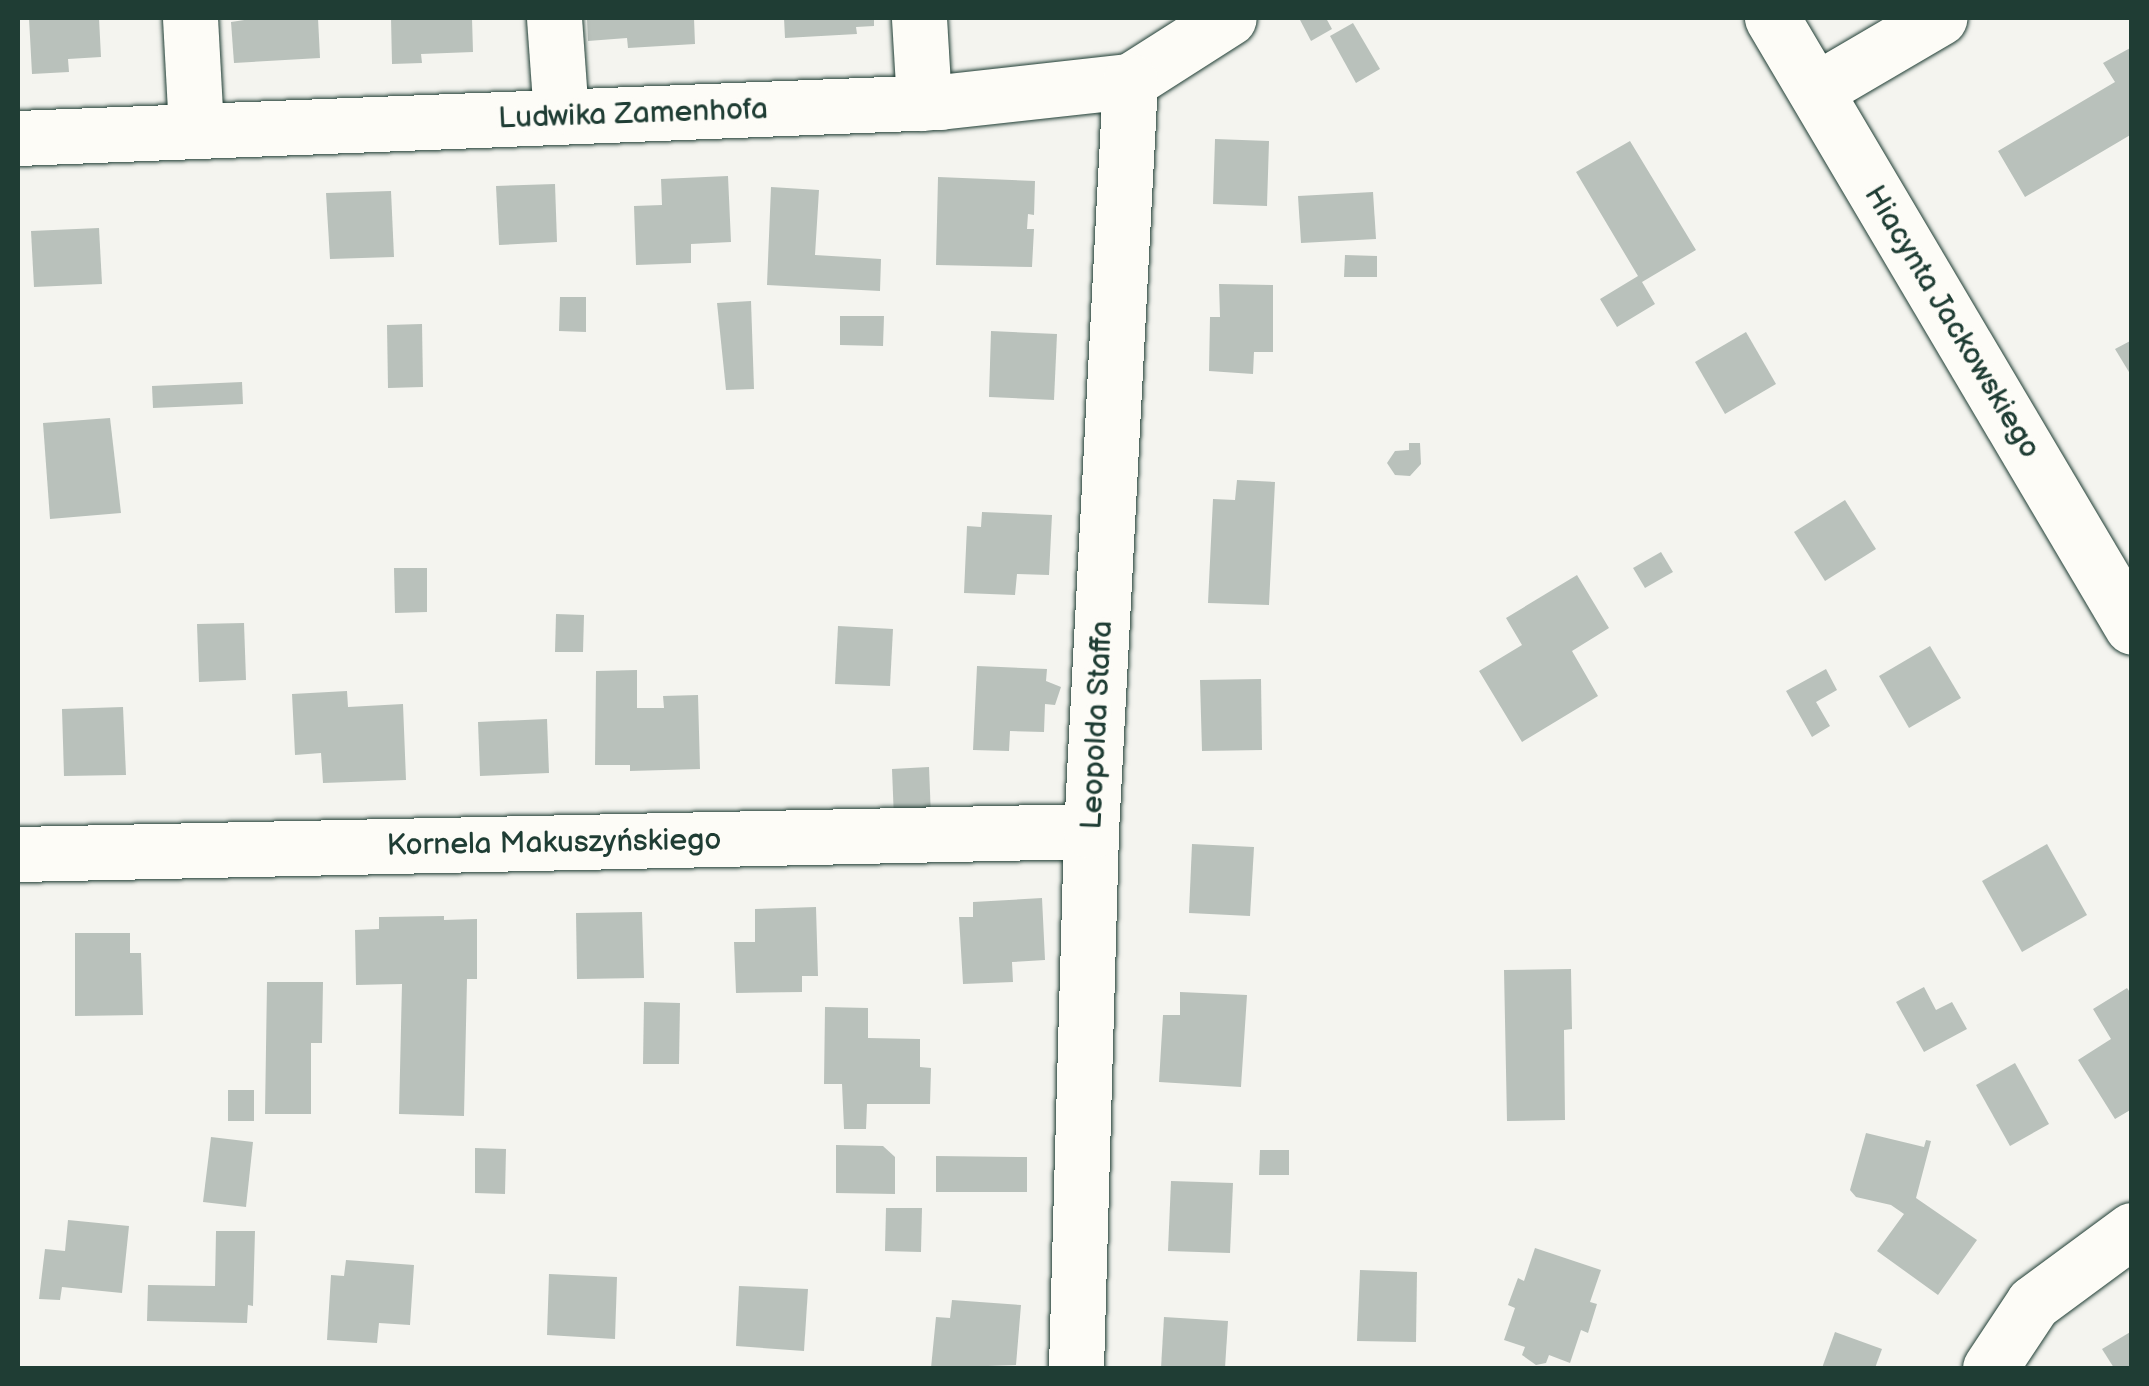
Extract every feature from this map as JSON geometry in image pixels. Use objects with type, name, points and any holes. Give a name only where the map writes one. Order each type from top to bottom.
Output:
[{"type":"street","points":[[190,18],[196,130]]},
{"type":"street","points":[[554,18],[561,116]]},
{"type":"street","points":[[919,18],[924,102]]},
{"type":"street","name":"Ludwika Zamenhofa","points":[[18,138],[924,102],[1130,81],[1229,18]]},
{"type":"street","name":"Hiacynta Jackowskiego","points":[[1772,18],[2113,554],[2132,626]]},
{"type":"street","points":[[1816,90],[1939,18]]},
{"type":"street","name":"Leopolda Staffa","points":[[1076,1368],[1091,831],[1130,81]]},
{"type":"street","name":"Kornela Makuszyńskiego","points":[[18,854],[1091,831]]},
{"type":"street","points":[[1990,1368],[2033,1303],[2106,1244],[2132,1230]]},
{"type":"building","points":[[29,18],[99,18],[101,57],[68,59],[69,72],[32,74]]},
{"type":"building","points":[[318,18],[320,58],[234,63],[231,22]]},
{"type":"building","points":[[391,18],[472,18],[473,52],[421,54],[422,63],[392,64]]},
{"type":"building","points":[[587,18],[694,18],[695,44],[628,48],[627,38],[588,41]]},
{"type":"building","points":[[784,18],[874,18],[874,26],[856,27],[857,34],[785,38]]},
{"type":"building","points":[[1299,18],[1326,18],[1332,29],[1311,41]]},
{"type":"building","points":[[1353,23],[1380,69],[1356,83],[1330,36]]},
{"type":"building","points":[[2132,47],[2132,134],[2025,197],[1998,151],[2115,82],[2103,63]]},
{"type":"building","points":[[1215,139],[1269,141],[1267,206],[1213,204]]},
{"type":"building","points":[[1630,141],[1696,250],[1642,282],[1655,304],[1617,327],[1600,299],[1638,276],[1576,172]]},
{"type":"building","points":[[728,176],[731,242],[691,244],[691,263],[636,265],[634,206],[662,205],[661,179]]},
{"type":"building","points":[[938,177],[1035,181],[1034,215],[1028,214],[1027,229],[1034,229],[1032,267],[936,265]]},
{"type":"building","points":[[555,184],[557,242],[499,245],[496,186]]},
{"type":"building","points":[[771,187],[819,190],[815,255],[881,259],[880,291],[767,285]]},
{"type":"building","points":[[391,191],[394,257],[330,259],[326,193]]},
{"type":"building","points":[[1373,192],[1376,239],[1301,243],[1298,196]]},
{"type":"building","points":[[99,228],[102,284],[34,287],[31,231]]},
{"type":"building","points":[[1345,255],[1377,256],[1377,277],[1344,277]]},
{"type":"building","points":[[1219,284],[1273,285],[1273,352],[1254,352],[1253,374],[1209,371],[1210,317],[1220,317]]},
{"type":"building","points":[[560,297],[586,297],[586,332],[559,331]]},
{"type":"building","points":[[751,301],[754,389],[726,390],[717,303]]},
{"type":"building","points":[[840,316],[884,316],[883,346],[840,345]]},
{"type":"building","points":[[422,324],[423,387],[388,388],[387,325]]},
{"type":"building","points":[[991,331],[1057,334],[1054,400],[989,397]]},
{"type":"building","points":[[1746,332],[1776,384],[1725,414],[1695,362]]},
{"type":"building","points":[[2132,340],[2132,377],[2115,349]]},
{"type":"building","points":[[242,382],[243,404],[153,408],[152,386]]},
{"type":"building","points":[[110,418],[121,513],[50,519],[43,423]]},
{"type":"building","points":[[1409,443],[1420,443],[1421,464],[1410,476],[1395,475],[1387,463],[1395,451],[1409,450]]},
{"type":"building","points":[[1237,480],[1275,482],[1269,605],[1208,603],[1213,499],[1235,500]]},
{"type":"building","points":[[1845,500],[1876,549],[1825,581],[1794,532]]},
{"type":"building","points":[[982,512],[1052,515],[1049,575],[1017,574],[1015,595],[964,593],[967,526],[981,527]]},
{"type":"building","points":[[1661,552],[1673,572],[1645,588],[1633,568]]},
{"type":"building","points":[[394,568],[427,568],[427,612],[395,613]]},
{"type":"building","points":[[1577,575],[1609,628],[1572,651],[1598,696],[1522,742],[1479,671],[1522,645],[1506,618]]},
{"type":"building","points":[[556,614],[584,615],[583,652],[555,652]]},
{"type":"building","points":[[244,623],[246,680],[199,682],[197,624]]},
{"type":"building","points":[[838,626],[893,629],[890,686],[835,684]]},
{"type":"building","points":[[1930,646],[1961,698],[1909,728],[1879,676]]},
{"type":"building","points":[[977,666],[1047,669],[1046,681],[1061,687],[1055,705],[1045,704],[1044,732],[1010,731],[1009,751],[973,750]]},
{"type":"building","points":[[1826,669],[1837,690],[1816,702],[1830,726],[1812,737],[1786,691]]},
{"type":"building","points":[[637,670],[637,708],[664,708],[663,696],[698,695],[700,769],[630,771],[630,765],[595,765],[596,671]]},
{"type":"building","points":[[1261,679],[1262,750],[1202,751],[1200,680]]},
{"type":"building","points":[[347,691],[348,707],[403,704],[406,780],[323,783],[321,753],[295,755],[292,694]]},
{"type":"building","points":[[123,707],[126,775],[64,776],[62,709]]},
{"type":"building","points":[[547,719],[549,773],[480,776],[478,722]]},
{"type":"building","points":[[929,767],[931,817],[894,819],[892,769]]},
{"type":"building","points":[[1192,844],[1254,847],[1250,916],[1189,913]]},
{"type":"building","points":[[2047,844],[2087,915],[2022,952],[1982,881]]},
{"type":"building","points":[[1042,898],[1045,960],[1012,962],[1013,982],[963,984],[959,917],[973,917],[973,902]]},
{"type":"building","points":[[816,907],[818,976],[802,976],[802,992],[736,993],[734,942],[755,942],[755,909]]},
{"type":"building","points":[[642,912],[644,978],[577,979],[576,913]]},
{"type":"building","points":[[444,916],[444,920],[477,919],[477,979],[467,979],[464,1116],[399,1114],[402,984],[356,985],[355,930],[379,929],[379,917]]},
{"type":"building","points":[[75,933],[130,933],[130,953],[141,953],[143,1015],[75,1016]]},
{"type":"building","points":[[1571,969],[1572,1029],[1564,1030],[1565,1120],[1507,1121],[1504,970]]},
{"type":"building","points":[[267,982],[323,982],[322,1043],[311,1043],[311,1114],[265,1114]]},
{"type":"building","points":[[1924,987],[1936,1010],[1952,1002],[1967,1029],[1924,1052],[1896,1002]]},
{"type":"building","points":[[2127,988],[2132,995],[2132,1109],[2115,1119],[2078,1060],[2111,1039],[2093,1009]]},
{"type":"building","points":[[1180,992],[1247,995],[1241,1087],[1159,1082],[1163,1015],[1180,1015]]},
{"type":"building","points":[[644,1002],[680,1003],[679,1064],[643,1064]]},
{"type":"building","points":[[825,1007],[868,1008],[868,1038],[920,1039],[920,1067],[931,1068],[930,1104],[867,1104],[866,1129],[844,1129],[842,1084],[824,1084]]},
{"type":"building","points":[[2015,1063],[2049,1124],[2010,1146],[1976,1085]]},
{"type":"building","points":[[228,1090],[254,1090],[254,1121],[228,1121]]},
{"type":"building","points":[[1866,1133],[1924,1147],[1926,1140],[1931,1141],[1916,1198],[1977,1240],[1938,1295],[1877,1251],[1904,1214],[1891,1205],[1856,1197],[1850,1190]]},
{"type":"building","points":[[211,1137],[253,1142],[246,1207],[203,1202]]},
{"type":"building","points":[[836,1145],[883,1146],[895,1157],[895,1194],[836,1193]]},
{"type":"building","points":[[475,1148],[506,1149],[505,1194],[475,1193]]},
{"type":"building","points":[[1260,1150],[1289,1150],[1289,1175],[1259,1175]]},
{"type":"building","points":[[936,1156],[1027,1157],[1027,1192],[936,1192]]},
{"type":"building","points":[[1171,1181],[1233,1183],[1230,1253],[1168,1251]]},
{"type":"building","points":[[886,1208],[922,1208],[921,1252],[885,1251]]},
{"type":"building","points":[[68,1220],[129,1226],[122,1293],[62,1287],[60,1300],[39,1299],[45,1249],[65,1251]]},
{"type":"building","points":[[216,1231],[255,1231],[253,1306],[248,1305],[247,1323],[147,1321],[148,1285],[215,1286]]},
{"type":"building","points":[[1535,1248],[1601,1270],[1590,1302],[1597,1304],[1588,1333],[1581,1330],[1570,1363],[1549,1355],[1546,1363],[1536,1365],[1522,1355],[1525,1347],[1504,1340],[1515,1308],[1508,1305],[1518,1278],[1524,1281]]},
{"type":"building","points":[[346,1260],[414,1265],[410,1325],[379,1323],[377,1343],[327,1340],[331,1275],[344,1276]]},
{"type":"building","points":[[1360,1270],[1417,1272],[1416,1342],[1357,1341]]},
{"type":"building","points":[[549,1274],[617,1277],[615,1339],[547,1335]]},
{"type":"building","points":[[739,1286],[808,1289],[804,1351],[736,1346]]},
{"type":"building","points":[[952,1300],[1021,1305],[1016,1365],[931,1368],[936,1317],[950,1318]]},
{"type":"building","points":[[1164,1317],[1228,1321],[1225,1368],[1161,1368]]},
{"type":"building","points":[[2132,1331],[2132,1368],[2114,1368],[2102,1349]]},
{"type":"building","points":[[1835,1332],[1882,1349],[1875,1368],[1822,1368]]}]
